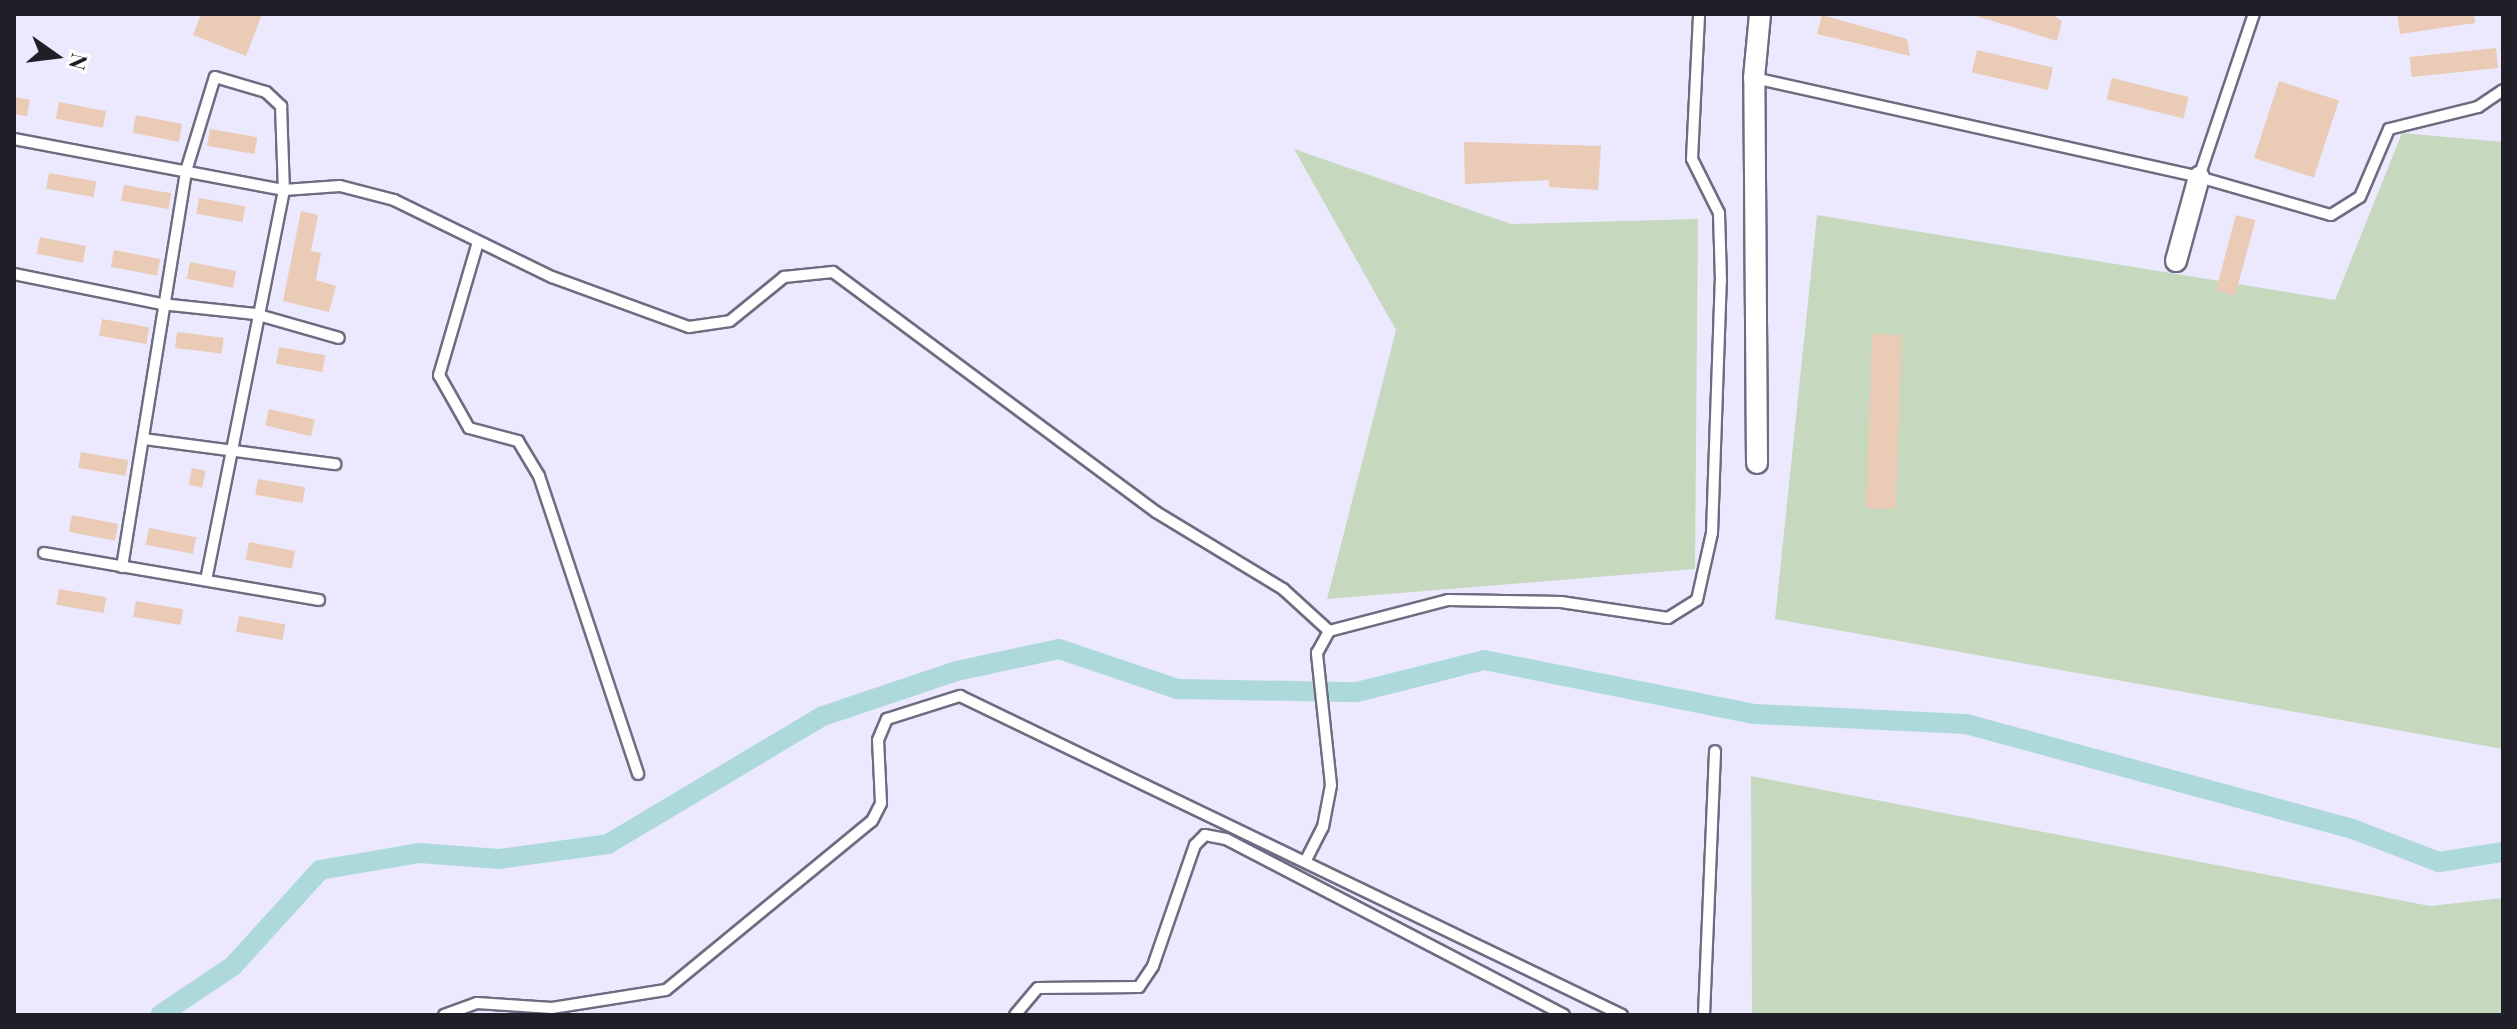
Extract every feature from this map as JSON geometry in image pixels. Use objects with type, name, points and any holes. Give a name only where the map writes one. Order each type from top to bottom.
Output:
[{"type":"street","points":[[1757,463],[1754,78],[1760,14]]},
{"type":"street","points":[[2176,261],[2199,177]]},
{"type":"lane","points":[[1329,631],[1448,600],[1561,602],[1668,618],[1697,600],[1712,533],[1721,281],[1719,213],[1692,159],[1699,14]]},
{"type":"lane","points":[[2199,177],[2254,14]]},
{"type":"lane","points":[[122,567],[144,439],[161,304],[186,171],[215,77],[266,92],[281,106],[284,190],[255,314],[206,579]]},
{"type":"lane","points":[[1754,78],[2199,177],[2331,215],[2360,197],[2389,129],[2478,107],[2503,90]]},
{"type":"lane","points":[[14,139],[284,190],[340,186],[394,200],[478,242],[689,327],[730,321],[784,277],[833,272],[1144,504],[1283,589],[1329,631]]},
{"type":"lane","points":[[478,242],[439,375],[469,428],[518,441],[539,476],[638,774]]},
{"type":"lane","points":[[14,274],[161,304],[255,314],[339,338]]},
{"type":"lane","points":[[144,439],[230,446],[335,464]]},
{"type":"lane","points":[[44,553],[319,600]]},
{"type":"lane","points":[[1306,860],[1328,806],[1329,730],[1320,664],[1329,631]]},
{"type":"lane","points":[[444,1015],[477,1003],[552,1008],[666,990],[872,821],[881,803],[883,726],[899,712],[946,697],[1011,715],[1622,1015]]},
{"type":"lane","points":[[1704,1015],[1715,751]]},
{"type":"lane","points":[[1015,1015],[1038,988],[1139,987],[1153,966],[1195,845],[1205,835],[1226,839],[1564,1015]]},
{"type":"green space","points":[[2402,133],[2503,142],[2503,749],[1775,619],[1817,215],[2335,300]]},
{"type":"green space","points":[[1294,149],[1511,224],[1698,219],[1695,569],[1327,599],[1396,330]]},
{"type":"green space","points":[[1751,776],[2430,906],[2503,898],[2503,1015],[1752,1015]]},
{"type":"building","points":[[201,14],[262,14],[246,56],[193,35]]},
{"type":"building","points":[[1970,14],[2051,14],[2062,21],[2057,41]]},
{"type":"building","points":[[2397,14],[2474,14],[2475,23],[2400,34]]},
{"type":"building","points":[[1822,15],[1907,39],[1910,56],[1817,34]]},
{"type":"building","points":[[2496,48],[2498,68],[2412,77],[2409,57]]},
{"type":"building","points":[[1977,50],[2053,68],[2048,90],[1972,72]]},
{"type":"building","points":[[2112,78],[2189,97],[2183,118],[2107,99]]},
{"type":"building","points":[[2279,81],[2339,100],[2314,178],[2254,158]]},
{"type":"building","points":[[14,97],[30,100],[27,116],[14,114]]},
{"type":"building","points":[[59,102],[106,111],[103,128],[56,119]]},
{"type":"building","points":[[136,115],[182,124],[179,142],[133,133]]},
{"type":"building","points":[[210,129],[257,137],[254,154],[207,146]]},
{"type":"building","points":[[1464,142],[1601,146],[1598,190],[1549,187],[1549,180],[1465,184]]},
{"type":"building","points":[[49,173],[96,181],[93,197],[46,189]]},
{"type":"building","points":[[124,185],[171,193],[168,209],[121,201]]},
{"type":"building","points":[[199,198],[245,206],[243,222],[196,214]]},
{"type":"building","points":[[301,211],[318,215],[311,251],[321,253],[316,280],[336,286],[329,312],[283,301]]},
{"type":"building","points":[[2236,215],[2255,220],[2235,296],[2216,290]]},
{"type":"building","points":[[40,237],[86,246],[83,263],[37,254]]},
{"type":"building","points":[[114,250],[160,259],[157,276],[111,267]]},
{"type":"building","points":[[190,262],[236,271],[233,288],[187,279]]},
{"type":"building","points":[[102,319],[149,327],[146,344],[99,336]]},
{"type":"building","points":[[177,332],[224,338],[222,354],[175,348]]},
{"type":"building","points":[[1872,334],[1902,335],[1896,509],[1866,508]]},
{"type":"building","points":[[279,347],[325,355],[322,372],[276,364]]},
{"type":"building","points":[[269,409],[315,420],[311,436],[265,426]]},
{"type":"building","points":[[81,452],[128,460],[125,476],[78,468]]},
{"type":"building","points":[[192,468],[206,471],[202,488],[188,485]]},
{"type":"building","points":[[258,479],[305,487],[302,503],[255,495]]},
{"type":"building","points":[[72,515],[118,524],[115,541],[69,532]]},
{"type":"building","points":[[149,528],[196,537],[193,554],[146,545]]},
{"type":"building","points":[[249,542],[295,551],[292,569],[246,560]]},
{"type":"building","points":[[59,589],[106,597],[103,613],[56,605]]},
{"type":"building","points":[[136,601],[183,609],[180,625],[133,617]]},
{"type":"building","points":[[239,616],[285,624],[283,640],[236,632]]},
{"type":"waterway","points":[[160,1015],[233,966],[320,870],[419,853],[499,859],[608,844],[823,716],[957,671],[1059,649],[1177,689],[1357,692],[1484,660],[1755,714],[1966,724],[2355,830],[2439,862],[2503,852]]}]
